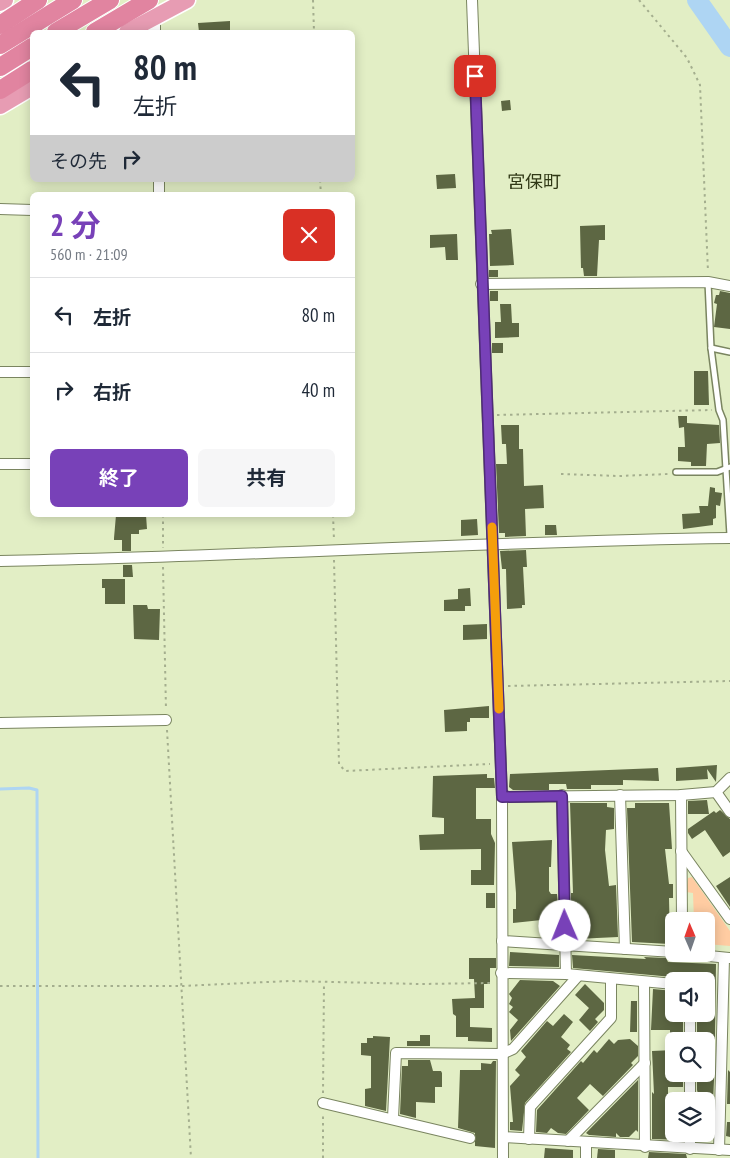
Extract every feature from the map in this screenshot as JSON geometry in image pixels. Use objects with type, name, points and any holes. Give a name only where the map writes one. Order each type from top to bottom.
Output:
[{"type":"highway","points":[[0,3],[5,0]]},
{"type":"highway","points":[[0,25],[38,0]]},
{"type":"highway","points":[[0,45],[73,0]]},
{"type":"highway","points":[[59,30],[110,0]]},
{"type":"highway","points":[[98,30],[149,0]]},
{"type":"highway","points":[[135,30],[155,25],[187,0]]},
{"type":"highway","points":[[0,67],[30,48]]},
{"type":"highway","points":[[0,90],[30,71]]},
{"type":"highway","points":[[0,106],[30,88]]},
{"type":"street","points":[[472,0],[481,284],[502,797],[503,1158]]},
{"type":"street","points":[[0,210],[30,210]]},
{"type":"street","points":[[481,284],[708,282],[730,286]]},
{"type":"street","points":[[0,372],[30,372]]},
{"type":"street","points":[[0,464],[30,464]]},
{"type":"street","points":[[0,561],[163,558],[493,543],[730,537]]},
{"type":"street","points":[[0,723],[166,720]]},
{"type":"street","points":[[502,797],[681,796],[716,792],[730,778]]},
{"type":"street","points":[[716,792],[730,812]]},
{"type":"street","points":[[562,796],[566,974]]},
{"type":"street","points":[[620,796],[625,949]]},
{"type":"street","points":[[681,796],[682,912]]},
{"type":"street","points":[[681,852],[730,919]]},
{"type":"street","points":[[502,941],[665,951]]},
{"type":"street","points":[[719,1150],[725,1116],[722,1016],[727,958]]},
{"type":"street","points":[[502,978],[566,974],[665,983]]},
{"type":"street","points":[[393,1118],[396,1054],[502,1054],[513,1049],[578,976]]},
{"type":"street","points":[[529,1139],[530,1107],[611,1018],[611,979]]},
{"type":"street","points":[[644,982],[645,1147]]},
{"type":"street","points":[[722,1016],[730,1026]]},
{"type":"street","points":[[568,1141],[645,1063]]},
{"type":"street","points":[[323,1103],[393,1118],[470,1138]]},
{"type":"street","points":[[503,1137],[645,1147],[730,1150]]},
{"type":"street","points":[[586,1142],[586,1158]]},
{"type":"street","points":[[690,1142],[690,1149]]},
{"type":"lane","points":[[708,282],[711,348],[728,467],[730,537]]},
{"type":"lane","points":[[711,348],[730,352]]},
{"type":"lane","points":[[722,420],[730,420]]},
{"type":"lane","points":[[676,472],[718,472],[728,467]]},
{"type":"path","points":[[313,0],[314,30]]},
{"type":"path","points":[[639,0],[687,58],[700,85],[708,282]]},
{"type":"path","points":[[487,416],[719,410]]},
{"type":"path","points":[[561,474],[619,476],[676,472]]},
{"type":"path","points":[[163,517],[166,720],[191,1158]]},
{"type":"path","points":[[333,517],[339,764],[346,770],[501,764]]},
{"type":"path","points":[[498,686],[730,681]]},
{"type":"path","points":[[0,986],[182,986],[280,982],[324,983],[502,978]]},
{"type":"path","points":[[323,1158],[324,983]]},
{"type":"shaded area","points":[[692,877],[730,931],[730,946],[715,945],[715,912],[694,912],[693,893],[686,892],[688,878]]},
{"type":"building","points":[[230,21],[230,30],[199,30],[198,23]]},
{"type":"building","points":[[510,100],[511,110],[502,111],[501,101]]},
{"type":"building","points":[[455,174],[456,188],[437,189],[436,175]]},
{"type":"building","points":[[605,225],[605,240],[599,240],[597,276],[584,276],[583,268],[581,268],[580,226]]},
{"type":"building","points":[[511,229],[514,265],[490,266],[489,234],[492,234],[491,230]]},
{"type":"building","points":[[457,234],[458,260],[446,260],[445,247],[430,248],[430,235]]},
{"type":"building","points":[[489,270],[498,270],[498,277],[489,277]]},
{"type":"building","points":[[490,291],[498,291],[498,301],[490,301]]},
{"type":"building","points":[[720,291],[730,293],[730,329],[714,327],[717,304],[714,303],[716,295],[719,295]]},
{"type":"building","points":[[500,304],[511,304],[512,323],[519,323],[519,337],[495,338],[495,322],[501,322]]},
{"type":"building","points":[[492,343],[503,343],[503,353],[492,353]]},
{"type":"building","points":[[694,371],[708,371],[709,405],[694,405]]},
{"type":"building","points":[[678,416],[687,416],[687,423],[719,425],[720,443],[707,444],[706,466],[691,466],[691,462],[678,461],[678,447],[685,447],[684,427],[679,428]]},
{"type":"building","points":[[501,425],[519,425],[519,449],[523,449],[524,486],[543,485],[544,508],[525,509],[526,536],[505,537],[505,533],[499,533],[496,464],[507,464],[506,444],[502,444]]},
{"type":"building","points":[[710,487],[715,488],[715,492],[722,493],[720,506],[716,505],[716,518],[713,519],[713,525],[683,529],[682,514],[700,513],[699,506],[708,506]]},
{"type":"building","points":[[116,517],[146,517],[147,529],[139,530],[139,534],[131,534],[131,551],[122,551],[122,540],[114,540]]},
{"type":"building","points":[[477,519],[478,535],[461,536],[461,520]]},
{"type":"building","points":[[545,525],[556,525],[557,535],[545,535]]},
{"type":"building","points":[[526,550],[527,567],[523,567],[525,605],[522,605],[522,608],[507,609],[506,569],[502,569],[500,551]]},
{"type":"building","points":[[123,565],[132,565],[133,577],[123,577]]},
{"type":"building","points":[[102,579],[125,579],[125,604],[105,604],[105,588],[102,588]]},
{"type":"building","points":[[470,588],[471,606],[465,606],[465,611],[444,611],[444,600],[458,599],[458,589]]},
{"type":"building","points":[[133,605],[147,605],[148,609],[160,609],[159,640],[134,639]]},
{"type":"building","points":[[487,624],[487,639],[463,640],[463,625]]},
{"type":"building","points":[[489,706],[489,718],[470,718],[470,722],[467,722],[467,731],[445,732],[444,710]]},
{"type":"building","points":[[717,765],[716,782],[707,769],[708,779],[676,781],[676,768]]},
{"type":"building","points":[[658,768],[659,781],[623,780],[623,785],[591,785],[591,789],[567,789],[566,784],[549,784],[549,790],[513,790],[509,787],[510,774]]},
{"type":"building","points":[[487,774],[487,778],[494,778],[495,788],[476,788],[476,819],[491,819],[491,834],[495,843],[494,885],[471,885],[471,870],[481,870],[481,849],[420,850],[419,835],[444,834],[444,818],[432,817],[433,776]]},
{"type":"building","points":[[707,800],[709,814],[688,814],[688,801]]},
{"type":"building","points":[[570,803],[607,803],[607,807],[614,808],[614,829],[606,830],[605,850],[609,886],[616,885],[618,937],[576,939],[577,902],[571,903],[571,893],[573,893]]},
{"type":"building","points":[[635,803],[669,803],[672,849],[665,849],[669,884],[673,884],[673,898],[669,898],[669,912],[665,912],[665,944],[632,942],[627,808],[635,808]]},
{"type":"building","points":[[720,810],[730,819],[730,852],[723,857],[705,830],[692,839],[688,833],[688,829],[714,811],[716,813]]},
{"type":"building","points":[[552,840],[549,891],[551,894],[557,894],[558,906],[552,907],[551,919],[513,923],[513,909],[516,909],[516,893],[512,842]]},
{"type":"building","points":[[730,877],[730,907],[716,886]]},
{"type":"building","points":[[486,893],[495,893],[495,908],[486,908]]},
{"type":"building","points":[[510,952],[559,955],[559,967],[509,966]]},
{"type":"building","points":[[572,955],[646,959],[644,957],[665,958],[665,962],[716,964],[715,1039],[715,1032],[697,1032],[697,1022],[715,1022],[715,972],[665,972],[665,976],[573,968]]},
{"type":"building","points":[[469,958],[496,958],[496,968],[490,968],[490,984],[484,984],[484,1008],[470,1008],[470,1027],[492,1028],[492,1042],[468,1041],[468,1037],[456,1037],[456,1016],[453,1014],[452,999],[475,998],[474,979],[469,979]]},
{"type":"building","points":[[520,980],[553,981],[560,986],[511,1041],[510,1030],[518,1020],[509,1012],[513,1007],[509,1004],[512,998],[509,994]]},
{"type":"building","points":[[585,984],[604,1003],[604,1010],[595,1019],[598,1022],[590,1031],[579,1020],[589,1008],[575,995]]},
{"type":"building","points":[[653,989],[665,990],[665,1022],[683,1022],[683,1032],[651,1030]]},
{"type":"building","points":[[631,1001],[637,1001],[637,1032],[630,1032]]},
{"type":"building","points":[[564,1014],[573,1022],[561,1037],[570,1045],[567,1049],[571,1052],[525,1103],[522,1131],[510,1130],[510,1122],[513,1122],[510,1086],[520,1075],[515,1070],[526,1057],[521,1051],[547,1021],[553,1026]]},
{"type":"building","points":[[420,1035],[430,1035],[430,1046],[407,1046],[407,1041],[420,1041]]},
{"type":"building","points":[[373,1036],[390,1037],[386,1111],[365,1106],[365,1089],[371,1088],[371,1056],[361,1055],[361,1043],[367,1043],[367,1038],[373,1038]]},
{"type":"building","points":[[609,1039],[614,1044],[618,1040],[630,1039],[638,1046],[638,1056],[631,1063],[633,1065],[603,1096],[590,1084],[577,1098],[589,1110],[566,1134],[558,1133],[551,1128],[547,1133],[536,1132],[537,1110],[581,1061],[583,1063],[594,1050],[597,1053]]},
{"type":"building","points":[[665,1050],[665,1082],[683,1082],[683,1087],[668,1087],[668,1092],[665,1092],[665,1139],[652,1139],[652,1092],[654,1094],[652,1051]]},
{"type":"building","points":[[408,1060],[430,1060],[433,1071],[441,1071],[442,1073],[442,1087],[435,1087],[435,1103],[416,1102],[416,1118],[400,1114],[402,1066],[408,1066]]},
{"type":"building","points":[[493,1061],[496,1061],[495,1148],[475,1146],[475,1133],[458,1128],[460,1070],[481,1070],[481,1063],[491,1064]]},
{"type":"building","points":[[728,1070],[730,1072],[730,1104],[727,1104]]},
{"type":"building","points":[[638,1080],[638,1132],[636,1130],[629,1137],[620,1137],[616,1133],[616,1137],[589,1135],[586,1133]]},
{"type":"building","points":[[697,1082],[714,1082],[713,1092],[698,1092]]},
{"type":"building","points":[[727,1122],[730,1122],[730,1137],[726,1136]]},
{"type":"building","points":[[545,1148],[573,1150],[573,1158],[544,1158]]},
{"type":"building","points":[[598,1149],[615,1150],[615,1158],[597,1158]]},
{"type":"building","points":[[649,1152],[686,1154],[687,1158],[648,1158]]},
{"type":"waterway","points":[[697,0],[730,47]]},
{"type":"waterway","points":[[0,789],[29,788],[37,790],[38,1158]]},
{"type":"slow traffic","points":[[492,527],[499,709]]},
{"type":"district","name":"宮保町","points":[[534,182]]},
{"type":"route","points":[[475,76],[484,364],[493,543],[502,797],[562,796],[565,926]]}]
